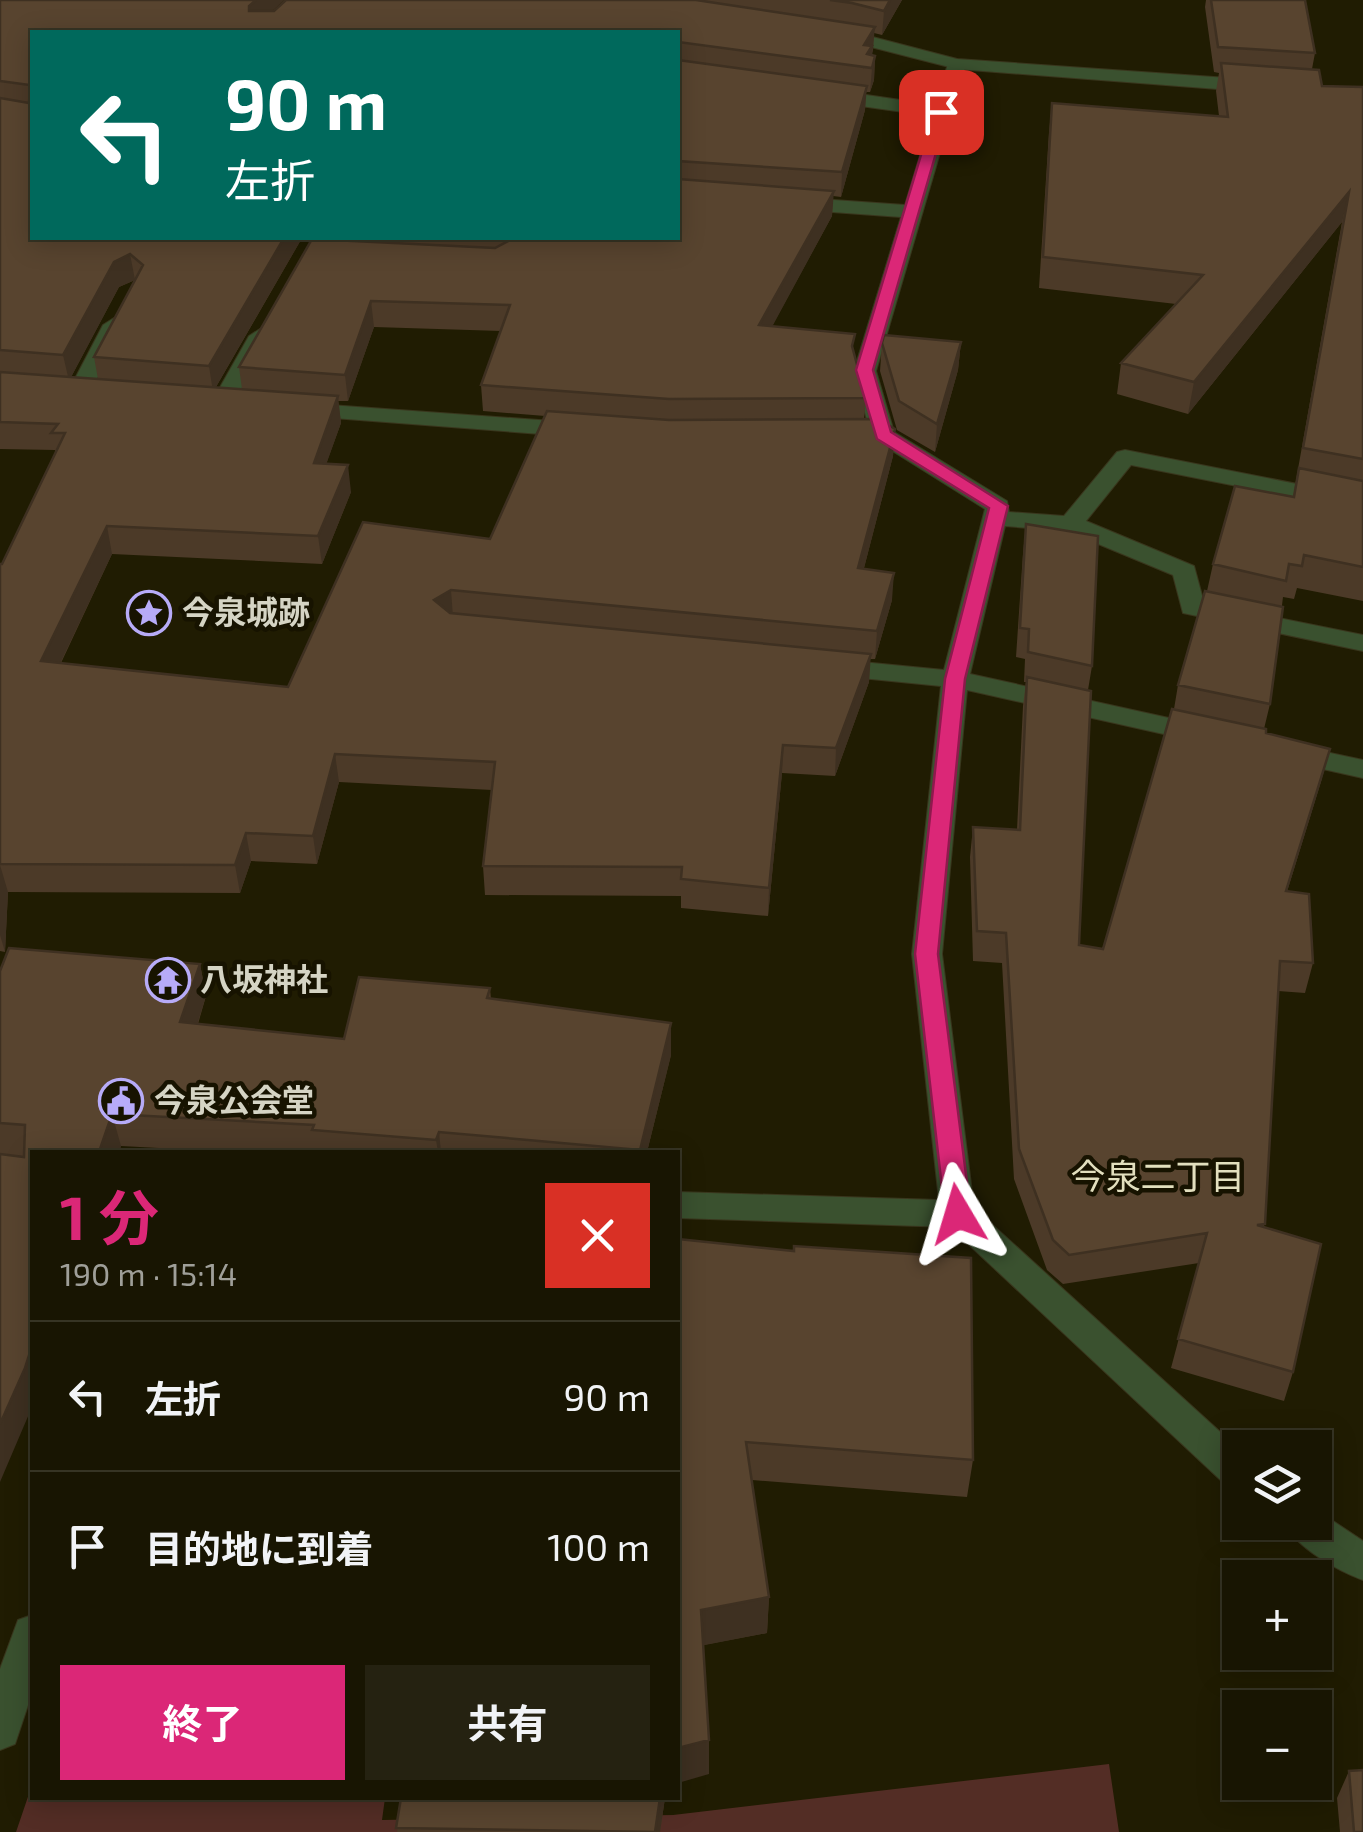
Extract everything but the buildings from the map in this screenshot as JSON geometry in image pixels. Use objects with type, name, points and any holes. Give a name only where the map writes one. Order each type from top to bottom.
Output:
[{"type":"street","points":[[812,29],[850,34],[957,64],[1284,88]]},
{"type":"street","points":[[883,435],[865,370],[957,64]]},
{"type":"street","points":[[809,93],[941,112]]},
{"type":"street","points":[[776,202],[913,212]]},
{"type":"street","points":[[114,396],[68,393],[124,306]]},
{"type":"street","points":[[221,405],[268,322]]},
{"type":"street","points":[[185,402],[610,432]]},
{"type":"street","points":[[825,435],[883,435],[998,506],[955,679],[927,954],[958,1214],[1222,1457]]},
{"type":"street","points":[[1071,524],[1125,457],[1363,504]]},
{"type":"street","points":[[995,518],[1071,524],[1185,571],[1192,608],[1363,643]]},
{"type":"street","points":[[801,664],[955,679],[1227,739]]},
{"type":"street","points":[[1266,748],[1363,769]]},
{"type":"street","points":[[680,1206],[958,1214]]},
{"type":"street","points":[[1329,1540],[1363,1563]]},
{"type":"street","points":[[0,1730],[30,1638]]},
{"type":"shaded area","points":[[1109,1764],[1119,1832],[16,1832],[30,1791],[30,1800],[385,1800],[382,1820],[673,1815]]},
{"type":"place","name":"今泉城跡","points":[[149,613]]},
{"type":"place","name":"八坂神社","points":[[168,980]]},
{"type":"place","name":"今泉公会堂","points":[[121,1101]]},
{"type":"district","name":"今泉二丁目","points":[[1158,1177]]},
{"type":"route","points":[[941,112],[865,370],[883,435],[998,506],[955,679],[927,954],[958,1214]]}]
